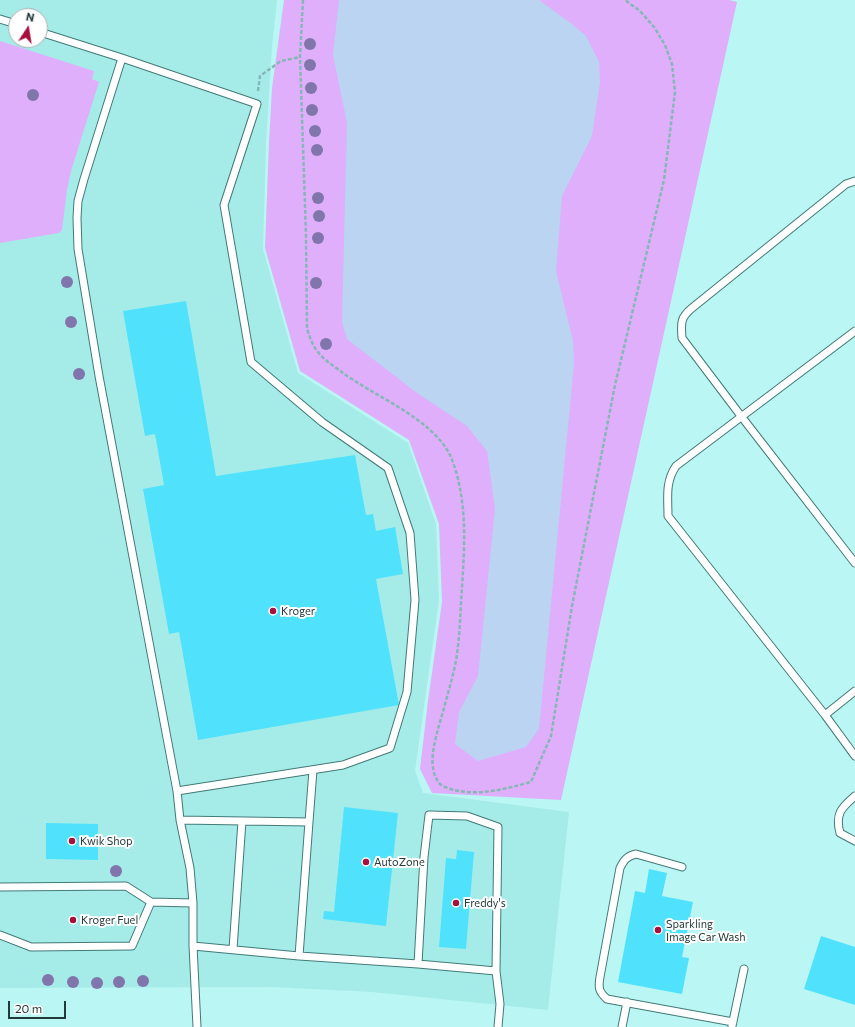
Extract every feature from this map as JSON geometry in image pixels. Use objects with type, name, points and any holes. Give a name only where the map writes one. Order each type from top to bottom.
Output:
[{"type":"lane","points":[[48,35],[257,104],[224,205],[251,362],[322,422],[388,468],[410,533],[414,600],[407,692],[390,748],[343,765],[177,791]]},
{"type":"lane","points":[[122,58],[78,201],[78,249],[100,382],[177,791],[180,820],[190,868],[193,903],[193,946],[197,1027]]},
{"type":"lane","points":[[855,181],[846,184],[684,314],[682,323],[682,338],[855,563]]},
{"type":"lane","points":[[855,331],[676,466],[671,474],[668,484],[668,516],[825,715],[855,756]]},
{"type":"lane","points":[[825,715],[855,691]]},
{"type":"lane","points":[[299,956],[312,770]]},
{"type":"lane","points":[[855,796],[843,806],[837,821],[840,833],[855,841]]},
{"type":"lane","points":[[418,964],[424,857],[429,815],[467,816],[498,827],[496,971],[500,1004],[498,1027]]},
{"type":"lane","points":[[180,820],[308,822]]},
{"type":"lane","points":[[233,949],[242,821]]},
{"type":"lane","points":[[682,867],[636,854],[624,860],[620,868],[598,987],[600,993],[608,999],[732,1025],[744,969]]},
{"type":"lane","points":[[0,887],[126,886],[151,902],[193,903]]},
{"type":"lane","points":[[0,935],[31,948],[132,946],[151,902]]},
{"type":"lane","points":[[193,946],[299,956],[496,971]]},
{"type":"lane","points":[[622,1027],[627,1002]]},
{"type":"path","points":[[303,0],[300,57],[306,235],[306,330],[311,342],[324,359],[346,376],[414,418],[439,440],[449,454],[461,494],[464,522],[463,566],[459,637],[455,665],[435,742],[433,761],[434,772],[440,784],[449,789],[467,793],[497,791],[531,782],[551,736],[572,606],[615,385],[664,180],[675,92],[672,64],[665,45],[654,26],[640,11],[625,0]]},
{"type":"path","points":[[257,104],[260,76],[281,61],[300,57]]},
{"type":"shaded area","points":[[0,0],[277,0],[272,47],[266,143],[263,249],[298,373],[408,443],[436,524],[439,600],[415,771],[423,793],[569,812],[548,1010],[372,992],[272,987],[0,988]]},
{"type":"shaded area","points":[[284,0],[729,0],[737,2],[561,800],[432,793],[420,769],[442,602],[439,524],[409,440],[300,371],[265,248],[272,88]]},
{"type":"shaded area","points":[[339,0],[539,0],[586,36],[599,62],[600,82],[592,136],[562,196],[556,271],[573,341],[574,364],[539,729],[526,747],[478,761],[455,744],[459,712],[478,676],[495,509],[487,451],[467,426],[417,393],[347,339],[342,322],[347,123],[333,55]]},
{"type":"shaded area","points":[[0,41],[8,44],[8,48],[22,48],[94,71],[92,79],[99,82],[71,171],[62,230],[59,233],[0,243]]},
{"type":"building","name":"Kroger","points":[[186,301],[216,476],[355,455],[366,515],[373,514],[376,531],[395,527],[403,574],[376,579],[399,705],[198,740],[179,632],[169,634],[143,489],[164,485],[155,434],[145,436],[123,311]]},
{"type":"building","name":"AutoZone","points":[[344,807],[398,813],[386,926],[323,919],[324,911],[334,912]]},
{"type":"building","name":"Kwik Shop","points":[[46,823],[98,824],[98,860],[46,859]]},
{"type":"building","name":"Freddy's","points":[[457,850],[474,852],[466,949],[439,947],[446,858],[456,859]]},
{"type":"building","name":"Sparkling Image Car Wash","points":[[649,869],[667,873],[662,896],[693,902],[682,957],[689,958],[682,994],[618,982],[635,891],[645,893]]},
{"type":"building","points":[[821,936],[855,947],[855,1005],[804,989]]},
{"type":"place","name":"Kroger","points":[[273,611]]},
{"type":"place","name":"Kwik Shop","points":[[72,841]]},
{"type":"place","name":"AutoZone","points":[[366,862]]},
{"type":"place","name":"Freddy's","points":[[456,903]]},
{"type":"place","name":"Kroger Fuel","points":[[73,920]]},
{"type":"place","name":"Sparkling Image Car Wash","points":[[658,930]]}]
